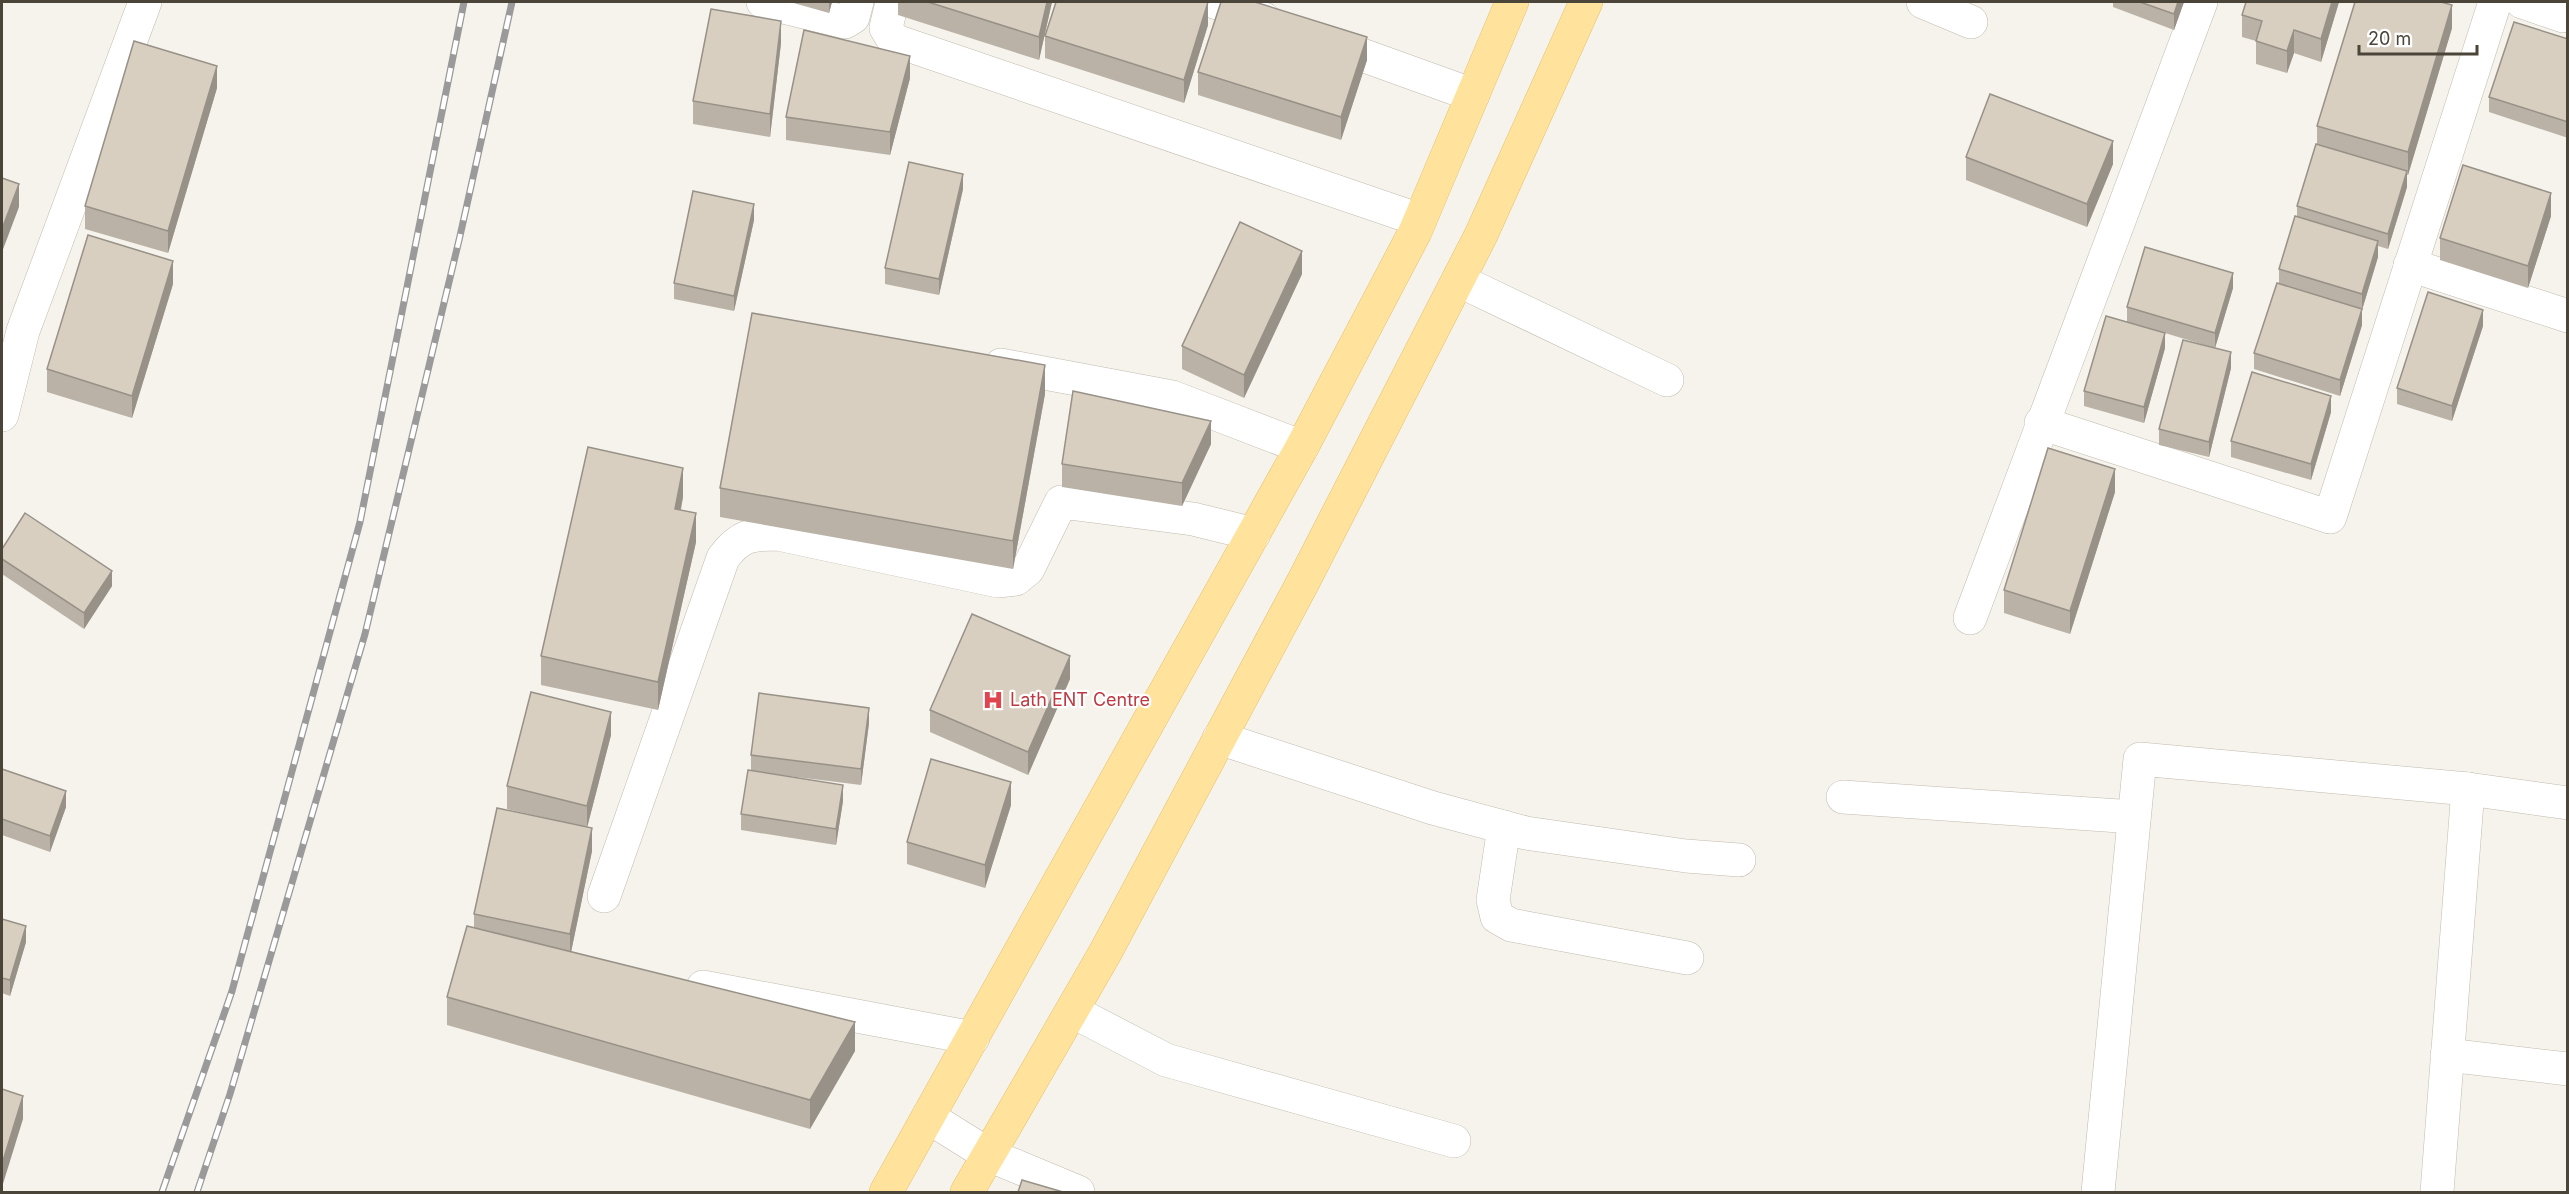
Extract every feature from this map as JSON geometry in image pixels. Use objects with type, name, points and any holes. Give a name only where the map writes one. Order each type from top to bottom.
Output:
[{"type":"main road","points":[[886,1192],[1302,447],[1420,220],[1512,2]]},
{"type":"main road","points":[[967,1192],[1072,1011],[1302,584],[1481,235],[1586,2]]},
{"type":"street","points":[[2,415],[12,326],[145,2]]},
{"type":"street","points":[[763,2],[845,22],[853,16],[857,2]]},
{"type":"street","points":[[892,2],[886,28],[888,33],[899,42],[1420,220]]},
{"type":"street","points":[[1214,2],[1473,95]]},
{"type":"street","points":[[1923,2],[1971,22]]},
{"type":"street","points":[[1970,618],[2041,423],[2201,2]]},
{"type":"street","points":[[2041,423],[2330,517],[2495,2]]},
{"type":"street","points":[[2522,2],[2563,16],[2568,14]]},
{"type":"street","points":[[2410,265],[2568,316]]},
{"type":"street","points":[[1458,280],[1667,380]]},
{"type":"street","points":[[974,360],[1172,397],[1302,447]]},
{"type":"street","points":[[604,896],[723,558],[733,544],[752,534],[778,534],[998,581],[1016,579],[1028,569],[1061,502],[1193,519],[1254,534]]},
{"type":"street","points":[[1219,738],[1433,808],[1526,833],[1674,854],[1738,860]]},
{"type":"street","points":[[2098,1192],[2140,759],[2468,789],[2568,803]]},
{"type":"street","points":[[2437,1192],[2468,789]]},
{"type":"street","points":[[1843,797],[2134,817]]},
{"type":"street","points":[[1504,827],[1493,900],[1497,917],[1511,926],[1688,958]]},
{"type":"street","points":[[679,983],[973,1038]]},
{"type":"street","points":[[1072,1011],[1166,1060],[1454,1141]]},
{"type":"street","points":[[2447,1055],[2568,1069]]},
{"type":"street","points":[[928,1117],[989,1155],[1078,1192]]},
{"type":"building","points":[[928,2],[1047,2],[1039,37]]},
{"type":"building","points":[[1056,2],[1208,2],[1184,80],[1045,36]]},
{"type":"building","points":[[1221,2],[1255,2],[1367,37],[1341,117],[1198,72]]},
{"type":"building","points":[[2140,2],[2178,2],[2174,14]]},
{"type":"building","points":[[2246,2],[2332,2],[2321,39],[2294,30],[2287,51],[2256,41],[2262,21],[2242,15]]},
{"type":"building","points":[[2355,2],[2441,2],[2452,5],[2408,152],[2317,126]]},
{"type":"building","points":[[711,9],[781,21],[770,114],[693,101]]},
{"type":"building","points":[[2514,22],[2568,39],[2568,122],[2489,97]]},
{"type":"building","points":[[804,30],[910,56],[890,132],[786,117]]},
{"type":"building","points":[[134,41],[217,66],[168,231],[85,206]]},
{"type":"building","points":[[1990,94],[2113,141],[2087,204],[1966,157]]},
{"type":"building","points":[[2316,144],[2407,171],[2388,234],[2297,206]]},
{"type":"building","points":[[909,162],[963,174],[939,279],[885,268]]},
{"type":"building","points":[[2463,165],[2551,193],[2528,266],[2440,238]]},
{"type":"building","points":[[2,178],[19,184],[2,229]]},
{"type":"building","points":[[693,191],[754,204],[734,296],[674,283]]},
{"type":"building","points":[[2295,216],[2378,241],[2362,294],[2279,269]]},
{"type":"building","points":[[1240,222],[1302,251],[1244,375],[1182,346]]},
{"type":"building","points":[[88,235],[173,261],[132,396],[47,369]]},
{"type":"building","points":[[2145,247],[2233,273],[2215,333],[2127,307]]},
{"type":"building","points":[[2277,283],[2362,309],[2340,380],[2254,353]]},
{"type":"building","points":[[2428,292],[2483,310],[2452,406],[2397,388]]},
{"type":"building","points":[[752,313],[1045,365],[1013,541],[720,488]]},
{"type":"building","points":[[2106,316],[2165,333],[2144,407],[2084,391]]},
{"type":"building","points":[[2183,340],[2231,352],[2209,442],[2159,429]]},
{"type":"building","points":[[2252,372],[2331,396],[2311,464],[2231,441]]},
{"type":"building","points":[[1073,391],[1211,421],[1182,483],[1062,464]]},
{"type":"building","points":[[588,447],[683,468],[675,509],[696,513],[658,682],[541,656]]},
{"type":"building","points":[[2048,448],[2115,469],[2070,611],[2004,590]]},
{"type":"building","points":[[25,513],[112,571],[84,613],[2,559],[2,549]]},
{"type":"building","points":[[972,614],[1070,656],[1028,752],[930,710]]},
{"type":"building","points":[[531,692],[611,712],[587,806],[507,786]]},
{"type":"building","points":[[759,693],[869,708],[861,769],[751,755]]},
{"type":"building","points":[[931,759],[1011,782],[985,865],[907,842]]},
{"type":"building","points":[[2,769],[66,791],[50,836],[2,819]]},
{"type":"building","points":[[748,770],[843,785],[836,829],[741,814]]},
{"type":"building","points":[[497,808],[592,828],[570,934],[474,914]]},
{"type":"building","points":[[2,919],[26,926],[10,980],[2,978]]},
{"type":"building","points":[[467,926],[855,1022],[810,1100],[447,997]]},
{"type":"building","points":[[2,1089],[23,1096],[2,1164]]},
{"type":"building","points":[[1022,1180],[1063,1192],[1018,1192]]},
{"type":"railway","points":[[162,1192],[232,991],[360,522],[464,2]]},
{"type":"railway","points":[[197,1192],[230,1094],[365,634],[460,236],[512,2]]},
{"type":"place","name":"Lath ENT Centre","points":[[993,700]]}]
